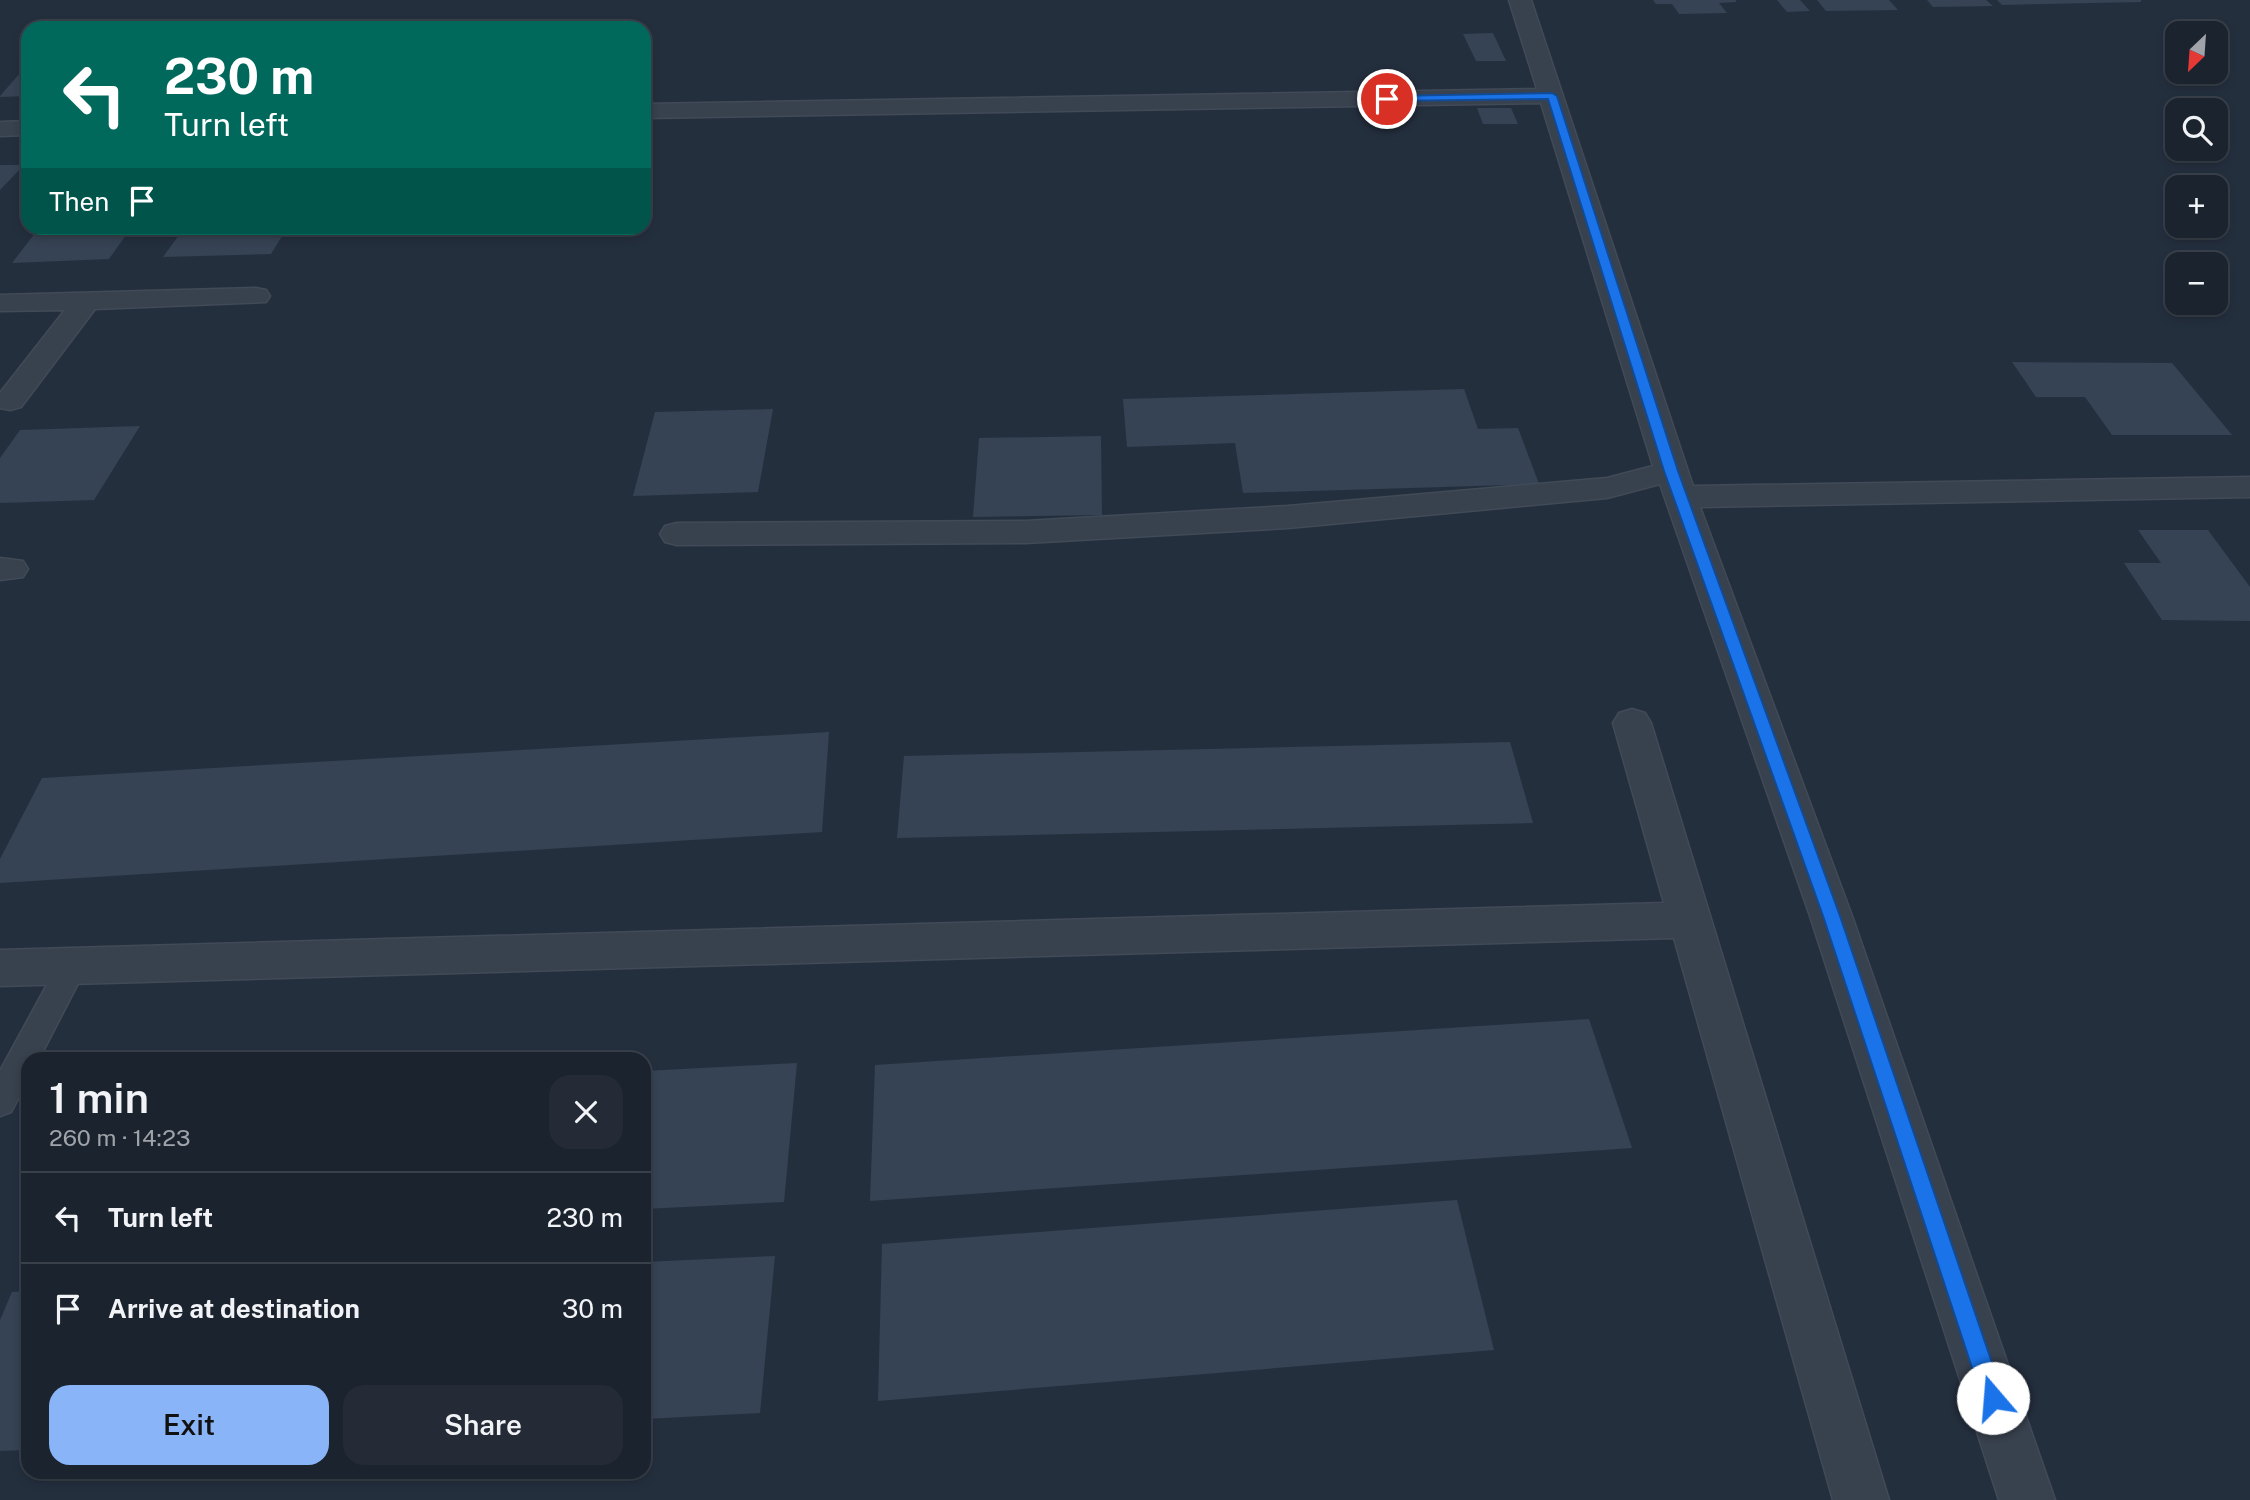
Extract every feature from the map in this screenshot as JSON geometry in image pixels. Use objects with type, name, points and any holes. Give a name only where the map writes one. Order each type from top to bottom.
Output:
[{"type":"street","points":[[1520,0],[1675,484],[1831,916],[2027,1500]]},
{"type":"street","points":[[651,111],[1552,96]]},
{"type":"street","points":[[0,128],[21,128]]},
{"type":"street","points":[[0,303],[256,296]]},
{"type":"street","points":[[10,401],[86,301]]},
{"type":"street","points":[[677,534],[1026,532],[1288,517],[1675,484],[2250,487]]},
{"type":"street","points":[[1632,723],[1861,1500]]},
{"type":"street","points":[[0,968],[1690,920]]},
{"type":"lane","points":[[26,1052],[72,966]]},
{"type":"lane","points":[[0,1102],[21,1062]]},
{"type":"building","points":[[1653,0],[1736,2],[1719,3],[1727,13],[1679,14],[1672,4],[1656,4]]},
{"type":"building","points":[[1777,0],[1800,0],[1810,11],[1787,12]]},
{"type":"building","points":[[1817,0],[1889,0],[1898,10],[1826,11]]},
{"type":"building","points":[[1927,0],[1986,0],[1993,6],[1933,7]]},
{"type":"building","points":[[1997,0],[2141,0],[2141,2],[2002,5]]},
{"type":"building","points":[[1493,33],[1506,61],[1476,61],[1463,34]]},
{"type":"building","points":[[21,72],[21,96],[0,96]]},
{"type":"building","points":[[1477,108],[1511,108],[1518,124],[1483,124]]},
{"type":"building","points":[[0,165],[21,165],[21,168],[0,190]]},
{"type":"building","points":[[34,235],[126,235],[109,259],[12,263]]},
{"type":"building","points":[[179,235],[283,235],[271,254],[163,257]]},
{"type":"building","points":[[2012,362],[2172,363],[2232,435],[2112,435],[2085,397],[2036,397]]},
{"type":"building","points":[[1464,389],[1478,429],[1518,428],[1539,484],[1243,493],[1235,443],[1127,447],[1123,399]]},
{"type":"building","points":[[773,409],[758,492],[633,496],[655,412]]},
{"type":"building","points":[[140,426],[94,500],[0,503],[0,458],[20,430]]},
{"type":"building","points":[[1101,436],[1102,515],[973,517],[979,438]]},
{"type":"building","points":[[2138,530],[2208,530],[2250,587],[2250,621],[2162,620],[2124,563],[2161,563]]},
{"type":"building","points":[[829,732],[822,832],[0,883],[0,859],[42,778]]},
{"type":"building","points":[[1510,742],[1533,823],[897,838],[904,756]]},
{"type":"building","points":[[1589,1019],[1632,1148],[870,1201],[875,1065]]},
{"type":"building","points":[[797,1063],[784,1202],[651,1209],[651,1071]]},
{"type":"building","points":[[1457,1200],[1494,1350],[878,1401],[882,1244]]},
{"type":"building","points":[[775,1256],[760,1413],[651,1419],[651,1262]]},
{"type":"building","points":[[21,1291],[21,1450],[0,1451],[0,1320],[12,1292]]},
{"type":"route","points":[[1387,99],[1552,96],[1671,471],[1831,916],[1993,1398]]}]
